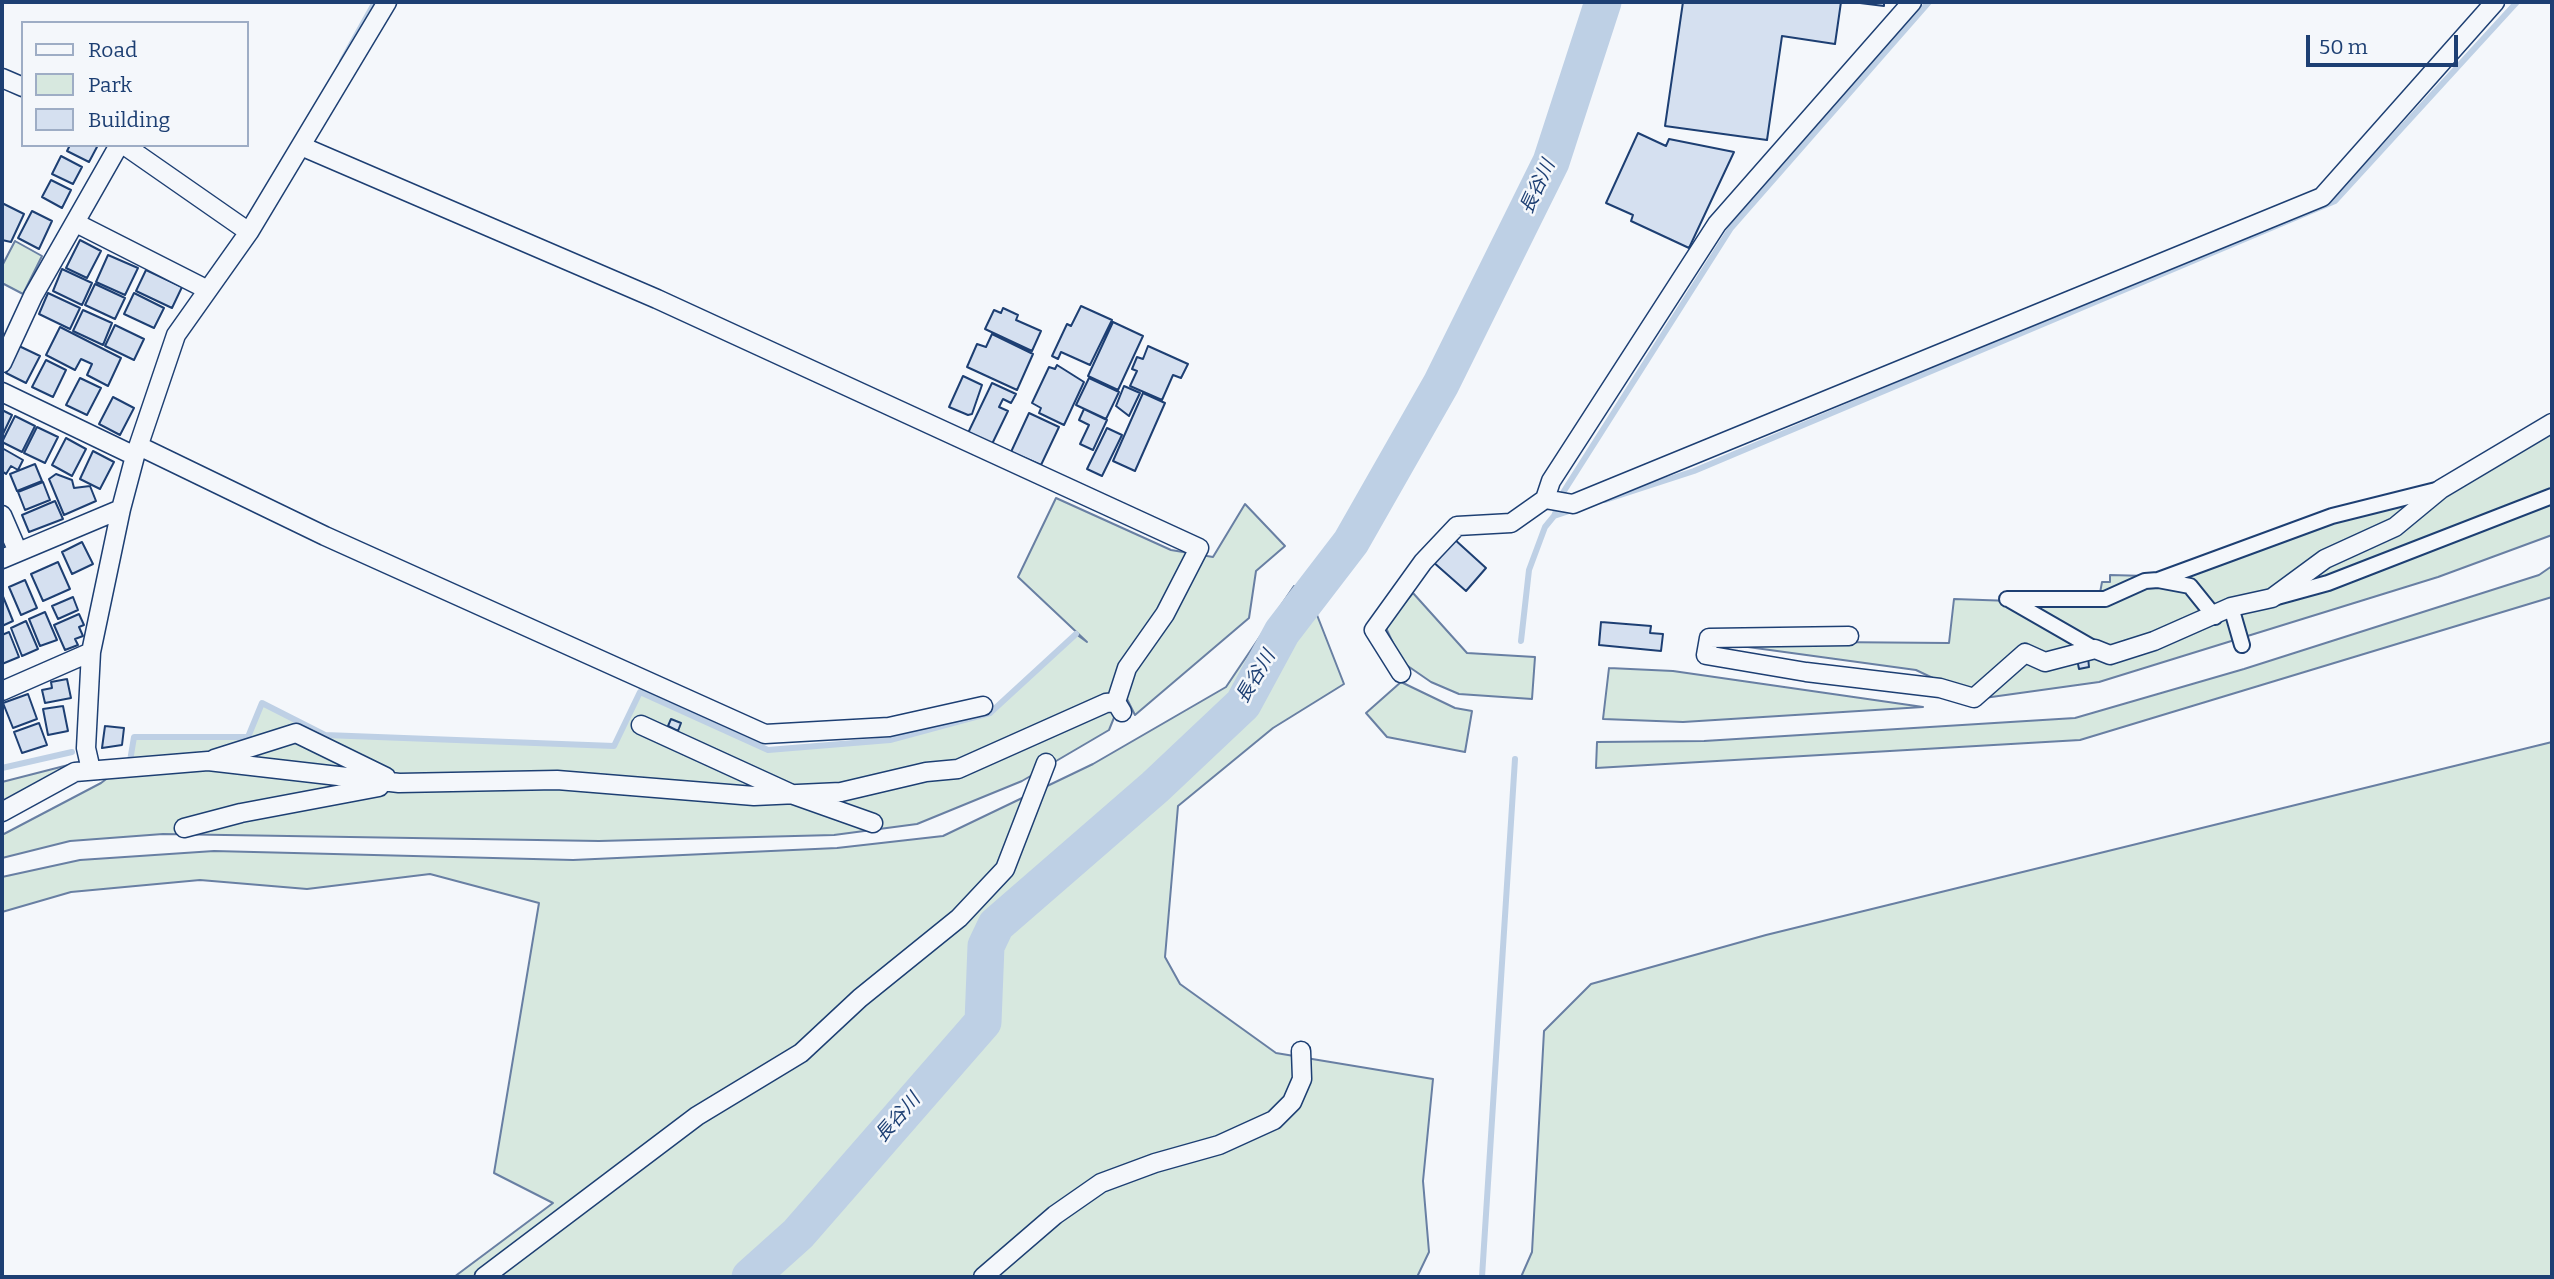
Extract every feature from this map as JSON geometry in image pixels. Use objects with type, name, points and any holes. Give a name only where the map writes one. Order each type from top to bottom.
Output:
[{"type":"street","points":[[91,770],[86,748],[91,652],[121,509],[137,451],[176,335],[249,232],[387,2]]},
{"type":"street","points":[[1401,673],[1374,630],[1423,562],[1457,526],[1511,523],[1545,499],[1551,481],[1717,224],[1912,2]]},
{"type":"street","points":[[1545,499],[1573,504],[2322,197],[2495,2]]},
{"type":"street","points":[[2,812],[75,772],[208,761],[399,783],[556,780],[754,796],[841,792],[926,772],[958,769],[1106,703],[1119,707],[1127,668],[1165,614],[1199,548],[657,299],[301,146]]},
{"type":"street","points":[[2,363],[33,296],[120,147]]},
{"type":"street","points":[[124,147],[249,232]]},
{"type":"street","points":[[76,223],[208,290]]},
{"type":"street","points":[[2,392],[765,734],[889,727],[982,706]]},
{"type":"street","points":[[2272,598],[2325,559],[2395,527],[2441,489],[2552,423]]},
{"type":"street","points":[[2158,580],[2332,516],[2441,489]]},
{"type":"street","points":[[2242,645],[2223,612],[2190,586],[2158,580],[2145,581],[2105,599],[2007,599],[2110,655],[2223,612],[2328,583],[2552,496]]},
{"type":"street","points":[[2,515],[10,556],[121,509]]},
{"type":"street","points":[[1849,636],[1709,638],[1706,655],[1806,672],[1940,688],[1974,698],[2025,653],[2045,662],[2095,649]]},
{"type":"street","points":[[2,691],[91,652]]},
{"type":"street","points":[[641,725],[794,795],[873,824]]},
{"type":"street","points":[[208,761],[296,733],[399,783]]},
{"type":"street","points":[[484,1277],[697,1116],[801,1053],[860,998],[959,918],[1005,869],[1046,763]]},
{"type":"street","points":[[184,828],[241,813],[399,783]]},
{"type":"street","points":[[983,1277],[1055,1215],[1101,1182],[1154,1163],[1219,1145],[1274,1121],[1292,1102],[1302,1079],[1301,1051]]},
{"type":"green space","points":[[15,241],[42,256],[23,294],[2,283],[2,266]]},
{"type":"green space","points":[[2552,427],[2552,535],[2438,577],[2099,682],[1977,699],[1916,670],[1704,641],[1949,643],[1954,599],[2098,604],[2102,582],[2110,582],[2110,575],[2147,576],[2147,584],[2334,520],[2440,495]]},
{"type":"green space","points":[[1056,498],[1171,550],[1213,557],[1245,504],[1285,546],[1256,571],[1249,618],[1135,715],[1124,693],[1109,730],[1022,781],[917,824],[834,835],[599,841],[163,834],[70,841],[2,858],[2,835],[101,783],[130,761],[134,737],[248,737],[262,703],[325,735],[613,746],[640,692],[768,750],[890,740],[990,713],[1076,634],[1087,642],[1018,577]]},
{"type":"green space","points":[[2552,566],[2552,597],[2080,740],[1596,768],[1597,742],[1704,741],[2075,718],[2244,669],[2539,575]]},
{"type":"green space","points":[[1294,586],[1308,592],[1344,684],[1273,728],[1178,806],[1165,957],[1180,984],[1276,1053],[1433,1079],[1423,1181],[1429,1252],[1417,1277],[454,1277],[553,1203],[494,1173],[539,903],[430,874],[307,889],[200,880],[71,892],[2,912],[2,877],[80,860],[214,851],[573,860],[837,848],[943,836],[1093,764],[1226,687]]},
{"type":"green space","points":[[1413,593],[1467,653],[1535,657],[1532,699],[1459,694],[1431,682],[1402,662],[1385,626]]},
{"type":"green space","points":[[1609,668],[1673,671],[1923,707],[1683,722],[1603,719]]},
{"type":"green space","points":[[1401,682],[1455,708],[1472,711],[1465,752],[1387,737],[1366,713]]},
{"type":"green space","points":[[2552,742],[2552,1277],[1521,1277],[1532,1252],[1544,1031],[1591,984],[1766,935]]},
{"type":"green space","points":[[80,762],[72,775],[2,816],[2,782]]},
{"type":"building","points":[[1683,2],[1841,2],[1835,44],[1782,36],[1767,140],[1665,126]]},
{"type":"building","points":[[1852,2],[1884,2],[1884,6]]},
{"type":"building","points":[[1638,133],[1666,146],[1669,139],[1734,152],[1689,248],[1631,221],[1633,215],[1606,203]]},
{"type":"building","points":[[69,147],[97,147],[89,162],[67,151]]},
{"type":"building","points":[[61,156],[82,167],[73,184],[52,174]]},
{"type":"building","points":[[51,180],[71,190],[62,208],[42,197]]},
{"type":"building","points":[[2,203],[24,214],[11,242],[2,240]]},
{"type":"building","points":[[32,211],[52,221],[39,249],[18,238]]},
{"type":"building","points":[[80,240],[101,251],[87,278],[66,268]]},
{"type":"building","points":[[108,255],[138,268],[125,295],[96,282]]},
{"type":"building","points":[[62,269],[92,283],[82,305],[53,291]]},
{"type":"building","points":[[146,270],[182,287],[172,308],[136,291]]},
{"type":"building","points":[[95,284],[125,298],[115,319],[85,305]]},
{"type":"building","points":[[48,293],[80,308],[70,329],[39,314]]},
{"type":"building","points":[[134,293],[164,308],[154,328],[124,314]]},
{"type":"building","points":[[1081,306],[1112,320],[1090,365],[1061,352],[1058,359],[1052,356],[1067,324],[1071,326]]},
{"type":"building","points":[[1003,308],[1018,315],[1016,320],[1041,331],[1032,351],[985,329],[994,310],[1001,313]]},
{"type":"building","points":[[83,310],[112,323],[103,345],[73,331]]},
{"type":"building","points":[[1113,322],[1143,336],[1118,390],[1088,376]]},
{"type":"building","points":[[115,325],[144,339],[134,360],[105,346]]},
{"type":"building","points":[[60,327],[121,358],[108,386],[87,375],[92,364],[81,359],[75,370],[46,355]]},
{"type":"building","points":[[992,334],[1033,354],[1017,390],[967,367],[977,344],[986,347]]},
{"type":"building","points":[[19,346],[40,356],[26,383],[6,373]]},
{"type":"building","points":[[1148,346],[1188,364],[1181,378],[1173,375],[1162,400],[1130,386],[1137,371],[1132,369],[1137,357],[1143,359]]},
{"type":"building","points":[[46,360],[66,370],[53,397],[32,387]]},
{"type":"building","points":[[1057,365],[1084,382],[1064,425],[1039,413],[1041,408],[1032,403],[1049,367],[1055,369]]},
{"type":"building","points":[[963,376],[982,385],[972,414],[968,415],[949,407]]},
{"type":"building","points":[[80,378],[101,388],[87,415],[66,405]]},
{"type":"building","points":[[1089,378],[1119,392],[1106,419],[1076,405]]},
{"type":"building","points":[[992,383],[1016,394],[1011,403],[1003,399],[999,407],[1008,411],[992,444],[968,433]]},
{"type":"building","points":[[1124,386],[1140,393],[1129,416],[1116,406]]},
{"type":"building","points":[[1143,393],[1165,403],[1135,471],[1113,461]]},
{"type":"building","points":[[113,397],[134,408],[120,435],[99,424]]},
{"type":"building","points":[[1084,409],[1107,420],[1093,450],[1080,444],[1089,425],[1079,420]]},
{"type":"building","points":[[2,410],[12,415],[2,436]]},
{"type":"building","points":[[1029,413],[1059,427],[1041,465],[1011,452]]},
{"type":"building","points":[[15,416],[35,426],[22,452],[2,442]]},
{"type":"building","points":[[37,427],[58,437],[45,463],[24,453]]},
{"type":"building","points":[[1107,428],[1122,435],[1102,476],[1087,469]]},
{"type":"building","points":[[66,438],[86,449],[72,476],[52,465]]},
{"type":"building","points":[[2,448],[23,460],[18,470],[11,466],[6,474],[2,471]]},
{"type":"building","points":[[93,451],[114,462],[100,489],[80,479]]},
{"type":"building","points":[[35,464],[42,481],[17,491],[10,474]]},
{"type":"building","points":[[56,474],[72,480],[74,488],[90,486],[96,501],[64,515],[49,479]]},
{"type":"building","points":[[43,482],[50,500],[25,510],[18,492]]},
{"type":"building","points":[[55,501],[63,519],[29,532],[22,515]]},
{"type":"building","points":[[1453,538],[1486,568],[1466,591],[1432,561]]},
{"type":"building","points":[[82,542],[93,564],[72,574],[62,552]]},
{"type":"building","points":[[58,562],[70,589],[43,601],[31,574]]},
{"type":"building","points":[[25,580],[37,608],[21,615],[9,587]]},
{"type":"building","points":[[2,594],[13,621],[2,626]]},
{"type":"building","points":[[73,597],[78,610],[58,619],[52,606]]},
{"type":"building","points":[[45,612],[57,640],[40,646],[29,619]]},
{"type":"building","points":[[79,614],[84,625],[79,627],[83,636],[75,639],[78,645],[65,650],[54,625]]},
{"type":"building","points":[[26,621],[38,649],[22,656],[11,628]]},
{"type":"building","points":[[1601,622],[1651,626],[1650,633],[1663,634],[1661,651],[1599,645]]},
{"type":"building","points":[[9,632],[19,657],[2,664],[2,635]]},
{"type":"building","points":[[2088,657],[2089,667],[2079,669],[2077,659]]},
{"type":"building","points":[[67,679],[71,698],[45,703],[42,690],[52,688],[51,682]]},
{"type":"building","points":[[28,694],[37,719],[13,728],[3,703]]},
{"type":"building","points":[[63,706],[68,731],[48,735],[43,709]]},
{"type":"building","points":[[671,719],[681,723],[678,731],[668,726]]},
{"type":"building","points":[[39,723],[47,745],[22,753],[14,732]]},
{"type":"building","points":[[105,726],[124,728],[122,745],[102,748]]},
{"type":"waterway","points":[[342,61],[375,2]]},
{"type":"waterway","name":"長谷川","points":[[750,1277],[798,1234],[983,1022],[986,946],[996,925],[1155,787],[1243,704],[1282,632],[1351,542],[1441,384],[1551,162],[1603,2]]},
{"type":"waterway","points":[[1521,641],[1529,570],[1545,527],[1554,516],[1564,491],[1731,228],[1929,2]]},
{"type":"waterway","points":[[1605,500],[1694,471],[2335,201],[2517,2]]},
{"type":"waterway","points":[[1554,516],[1575,509]]},
{"type":"waterway","points":[[125,761],[130,761],[134,737],[248,737],[262,703],[325,735],[614,746],[640,692],[768,750],[890,740],[990,713],[1076,634]]},
{"type":"waterway","points":[[2,768],[72,752]]},
{"type":"waterway","points":[[1482,1277],[1515,759]]}]
